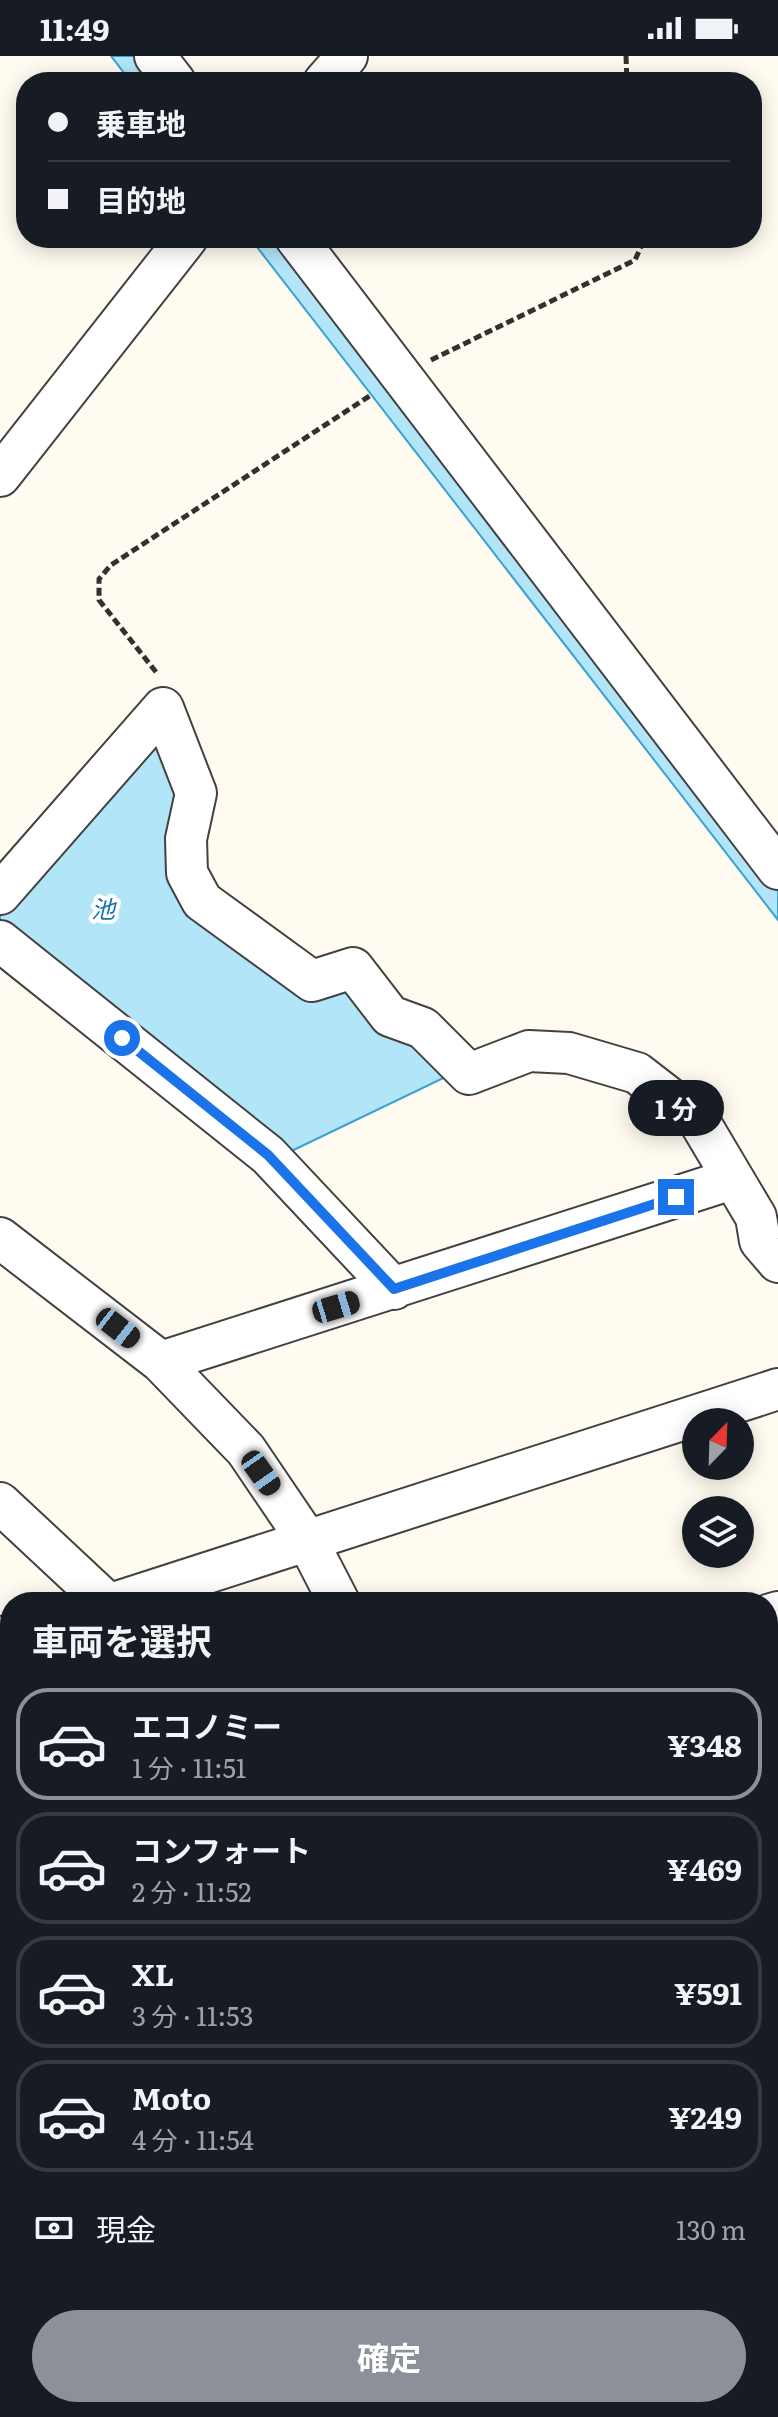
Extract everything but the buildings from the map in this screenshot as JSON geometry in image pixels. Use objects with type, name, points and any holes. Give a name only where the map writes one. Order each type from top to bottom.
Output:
[{"type":"street","points":[[155,56],[167,72]]},
{"type":"street","points":[[0,476],[177,248]]},
{"type":"street","points":[[304,248],[778,869]]},
{"type":"street","points":[[0,894],[163,708],[196,793],[186,839],[187,873],[202,901],[312,981],[353,968],[390,1016],[423,1028],[469,1074],[529,1051],[569,1053],[637,1073],[699,1121],[756,1217],[760,1241],[778,1262]]},
{"type":"street","points":[[0,941],[268,1155],[394,1289]]},
{"type":"street","points":[[161,1362],[732,1179]]},
{"type":"street","points":[[0,1238],[161,1362],[246,1450],[307,1540],[334,1592]]},
{"type":"street","points":[[148,1592],[778,1389]]},
{"type":"street","points":[[0,1503],[95,1592]]},
{"type":"path","points":[[163,708],[159,675],[99,600],[99,579],[111,565],[402,375],[635,260],[640,248]]},
{"type":"water","points":[[111,56],[137,56],[149,72],[123,72]]},
{"type":"water","points":[[258,248],[284,248],[778,887],[778,920]]},
{"type":"water","name":"池","points":[[161,718],[195,909],[349,977],[458,1071],[279,1157],[0,931],[0,905]]},
{"type":"route","points":[[122,1038],[268,1155],[394,1289],[676,1197]]}]
